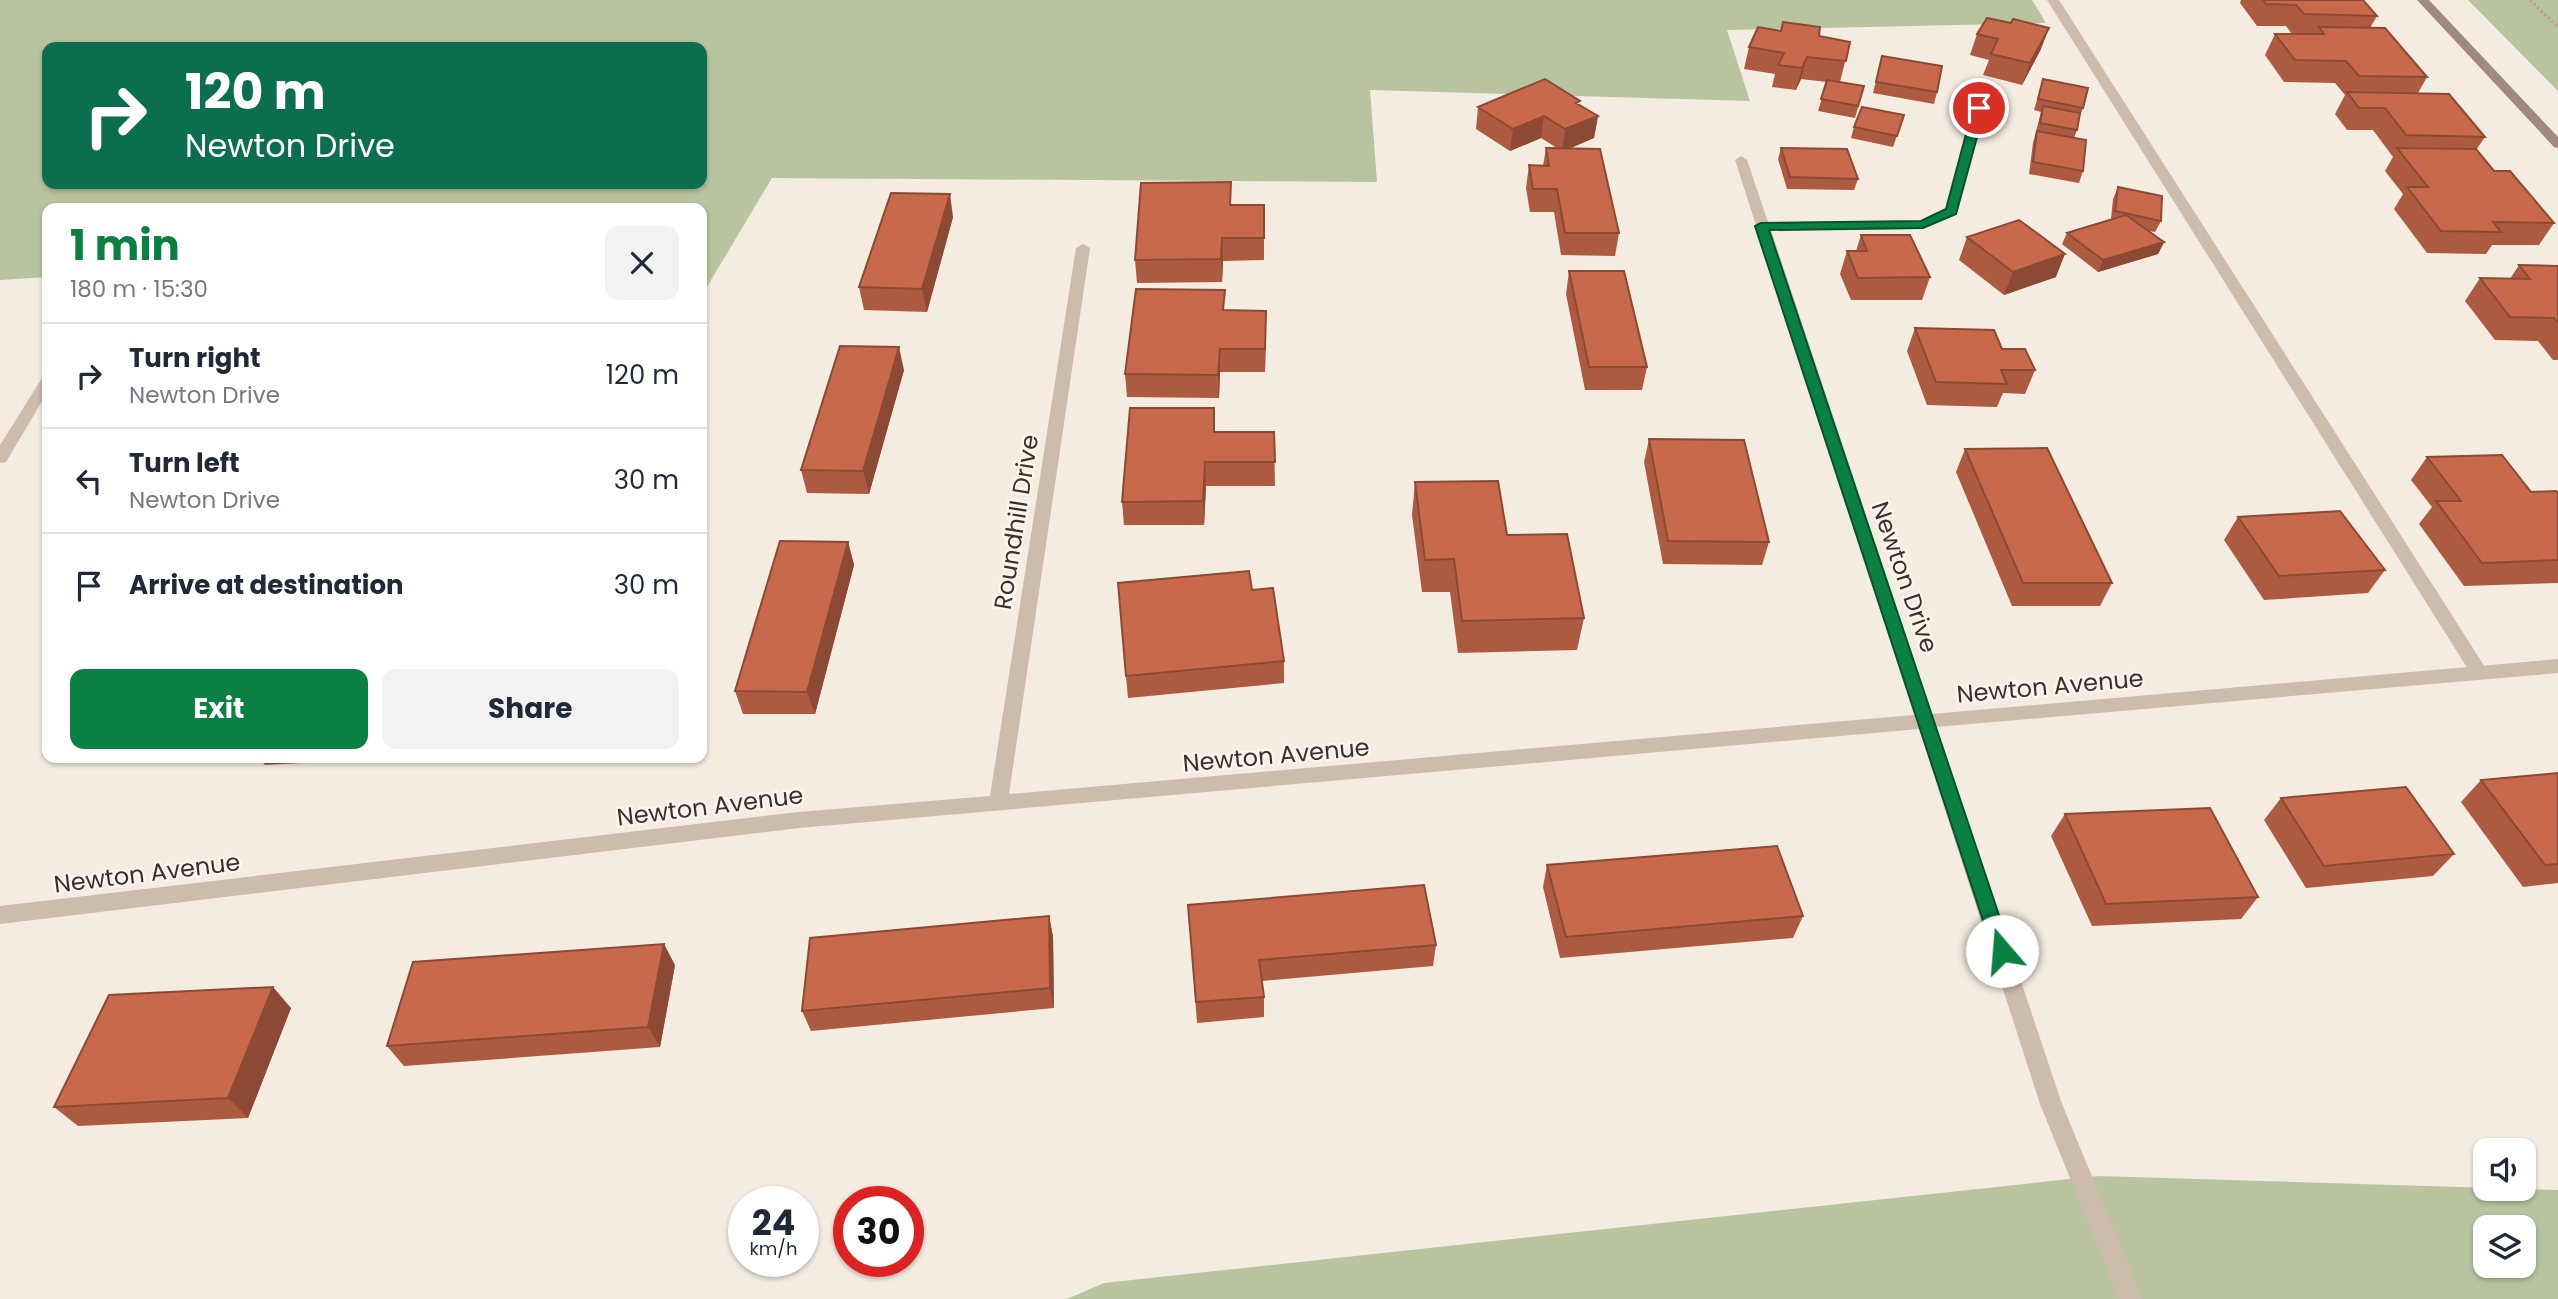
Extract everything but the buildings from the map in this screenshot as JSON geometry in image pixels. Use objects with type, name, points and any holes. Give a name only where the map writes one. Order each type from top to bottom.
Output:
[{"type":"main road","points":[[2423,0],[2558,144]]},
{"type":"street","points":[[2053,0],[2479,672]]},
{"type":"street","points":[[1761,226],[1923,225],[1952,211],[1979,108]]},
{"type":"street","name":"Newton Drive","points":[[1741,160],[1928,722],[2051,1104],[2131,1299]]},
{"type":"street","name":"Roundhill Drive","points":[[998,804],[1083,248]]},
{"type":"street","points":[[0,458],[42,390]]},
{"type":"street","name":"Newton Avenue","points":[[0,915],[799,820],[2558,666]]},
{"type":"path","points":[[2530,0],[2558,27]]},
{"type":"green space","points":[[0,0],[2032,0],[2046,23],[1727,30],[1750,101],[1370,90],[1377,182],[772,178],[707,287],[707,203],[42,203],[42,277],[0,280]]},
{"type":"green space","points":[[2468,0],[2558,0],[2558,91]]},
{"type":"green space","points":[[2098,1176],[2473,1187],[2473,1201],[2536,1201],[2536,1189],[2558,1190],[2558,1299],[1067,1299],[1104,1283]]},
{"type":"route","points":[[1979,108],[1952,211],[1923,225],[1761,226],[2002,951]]}]
